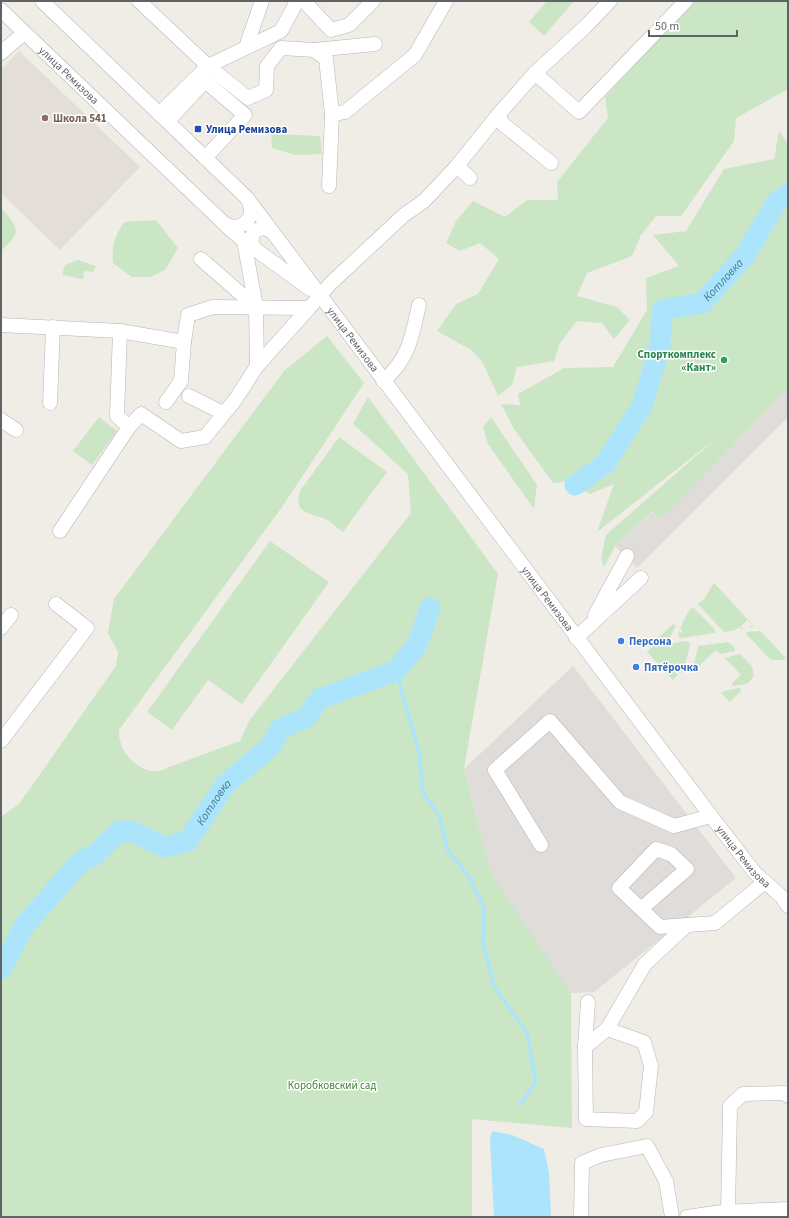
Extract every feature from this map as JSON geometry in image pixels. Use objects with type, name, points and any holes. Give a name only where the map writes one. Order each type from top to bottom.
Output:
[{"type":"street","name":"улица Ремизова","points":[[42,1],[247,198],[710,816],[755,873],[786,898]]},
{"type":"street","points":[[139,1],[208,66],[248,98],[266,90],[267,66],[281,48],[314,50],[375,44]]},
{"type":"street","points":[[246,47],[262,1]]},
{"type":"street","points":[[163,118],[208,66],[281,31],[297,1]]},
{"type":"street","points":[[304,1],[332,30],[349,25],[373,1]]},
{"type":"street","points":[[332,114],[345,112],[414,55],[446,1]]},
{"type":"street","points":[[60,531],[129,428],[141,414],[180,441],[205,437],[235,400],[257,366],[319,295],[404,215],[424,201],[457,166],[498,115],[535,73],[586,26],[610,1]]},
{"type":"street","points":[[535,73],[578,112],[686,1]]},
{"type":"street","name":"улица Ремизова","points":[[1,10],[223,223],[249,245],[319,295]]},
{"type":"street","points":[[1,53],[24,33]]},
{"type":"street","points":[[314,50],[326,59],[332,114],[329,186]]},
{"type":"street","points":[[163,118],[206,81],[245,115],[205,158]]},
{"type":"street","points":[[498,115],[503,124],[551,163]]},
{"type":"street","points":[[457,166],[470,178]]},
{"type":"street","points":[[223,223],[233,227],[238,227],[247,222],[252,212],[247,198]]},
{"type":"street","points":[[257,366],[256,307],[249,245],[254,231],[263,228],[271,232]]},
{"type":"street","points":[[201,259],[256,307]]},
{"type":"street","points":[[383,381],[394,372],[407,353],[419,305]]},
{"type":"street","points":[[166,402],[181,381],[188,315],[213,307],[309,308]]},
{"type":"street","points":[[1,325],[120,331],[184,342]]},
{"type":"street","points":[[50,403],[53,327]]},
{"type":"street","points":[[120,331],[117,416],[129,428]]},
{"type":"street","points":[[190,396],[223,413]]},
{"type":"street","points":[[1,420],[16,430]]},
{"type":"street","points":[[589,626],[627,556]]},
{"type":"street","points":[[576,638],[641,578]]},
{"type":"street","points":[[1,741],[87,628],[56,604]]},
{"type":"street","points":[[1,628],[11,615]]},
{"type":"street","points":[[541,846],[496,770],[550,721],[620,802],[674,826],[710,816]]},
{"type":"street","points":[[641,909],[687,869],[671,854],[656,849],[619,888],[641,909],[660,927],[715,923],[765,882]]},
{"type":"street","points":[[585,1047],[606,1030],[644,964],[687,925]]},
{"type":"street","points":[[588,1002],[585,1047],[586,1119],[637,1121],[646,1112],[651,1066],[644,1042],[606,1030]]},
{"type":"street","points":[[724,1214],[730,1106],[743,1094],[784,1093],[788,1096]]},
{"type":"street","points":[[581,1217],[582,1163],[601,1156],[647,1146],[666,1181],[672,1217]]},
{"type":"street","points":[[687,1217],[788,1209]]},
{"type":"shaded area","name":"Школа 541","points":[[19,51],[140,167],[60,250],[1,193],[1,70]]},
{"type":"shaded area","points":[[788,388],[788,417],[637,568],[615,546],[654,511],[661,518]]},
{"type":"shaded area","points":[[573,666],[736,878],[594,992],[571,993],[491,873],[464,769]]},
{"type":"green space","points":[[547,1],[574,1],[544,36],[529,22]]},
{"type":"green space","points":[[695,1],[788,1],[788,89],[736,118],[734,141],[681,216],[656,216],[641,235],[632,256],[587,273],[577,296],[617,307],[630,320],[614,339],[602,323],[577,321],[560,343],[554,361],[517,367],[512,385],[498,396],[482,361],[471,350],[437,331],[456,304],[478,294],[499,259],[480,243],[460,251],[446,243],[456,221],[473,201],[505,217],[527,200],[558,200],[557,182],[608,118],[605,97]]},
{"type":"green space","points":[[779,131],[788,144],[788,388],[661,519],[653,511],[615,546],[604,567],[601,558],[606,535],[714,440],[597,532],[614,484],[590,494],[567,481],[553,483],[514,429],[501,404],[520,405],[518,394],[564,368],[613,367],[647,310],[646,278],[679,266],[653,235],[686,231],[724,169],[774,159]]},
{"type":"green space","points":[[271,134],[320,136],[322,154],[296,155],[272,148]]},
{"type":"green space","points":[[1,208],[12,220],[16,230],[8,245],[1,251]]},
{"type":"green space","points":[[156,220],[178,248],[165,270],[150,277],[132,277],[113,263],[113,246],[118,232],[124,222]]},
{"type":"green space","points":[[78,260],[96,266],[93,272],[84,271],[83,279],[62,275],[65,265]]},
{"type":"green space","name":"Коробковский сад","points":[[327,336],[364,383],[282,507],[119,730],[120,739],[128,756],[135,763],[151,771],[160,771],[240,741],[249,721],[411,513],[408,474],[353,424],[368,397],[498,574],[464,769],[491,873],[571,993],[572,1128],[472,1119],[472,1217],[1,1217],[1,817],[19,804],[116,666],[118,652],[108,633],[114,599],[284,371]]},
{"type":"green space","points":[[99,417],[117,431],[92,465],[73,451]]},
{"type":"green space","points":[[491,417],[537,485],[534,509],[488,444],[483,427]]},
{"type":"green space","points":[[339,437],[387,472],[343,532],[328,520],[301,509],[298,499],[300,491]]},
{"type":"green space","points":[[270,541],[329,582],[242,704],[208,680],[172,730],[147,712]]},
{"type":"green space","points":[[714,583],[753,625],[747,620],[740,627],[745,629],[741,629],[739,627],[735,630],[724,632],[698,604],[704,599]]},
{"type":"green space","points":[[693,607],[715,630],[715,633],[681,638],[678,636],[679,631],[682,633],[682,630],[680,629],[688,612]]},
{"type":"green space","points":[[673,624],[676,626],[669,639],[659,641],[658,638]]},
{"type":"green space","points":[[760,631],[785,657],[785,660],[771,660],[746,634],[747,632]]},
{"type":"green space","points":[[686,641],[689,642],[690,645],[684,669],[680,673],[675,668],[672,670],[678,675],[673,680],[647,652],[654,646]]},
{"type":"green space","points":[[728,642],[735,648],[735,651],[721,654],[716,650],[699,666],[694,664],[698,646]]},
{"type":"green space","points":[[740,654],[752,666],[754,676],[747,684],[733,686],[732,683],[741,675],[725,658]]},
{"type":"green space","points":[[740,688],[741,691],[730,702],[721,693],[724,691]]},
{"type":"water","points":[[492,1131],[512,1135],[544,1149],[549,1173],[551,1217],[494,1217],[490,1140]]},
{"type":"waterway","name":"Котловка","points":[[575,485],[605,464],[642,406],[660,346],[662,310],[702,303],[744,257],[776,203],[788,194]]},
{"type":"waterway","name":"Котловка","points":[[1,969],[25,925],[81,861],[93,856],[120,831],[132,831],[164,847],[188,841],[224,786],[270,747],[280,729],[307,717],[319,699],[396,671],[417,645],[430,608]]},
{"type":"waterway","points":[[396,671],[419,752],[423,793],[439,815],[448,851],[468,875],[484,907],[483,942],[494,986],[527,1033],[536,1082],[520,1104]]},
{"type":"place","name":"Школа 541","points":[[45,118]]},
{"type":"place","name":"Улица Ремизова","points":[[198,129]]},
{"type":"place","name":"Спорткомплекс «Кант»","points":[[724,360]]},
{"type":"place","name":"Персона","points":[[621,641]]},
{"type":"place","name":"Пятёрочка","points":[[636,667]]}]
